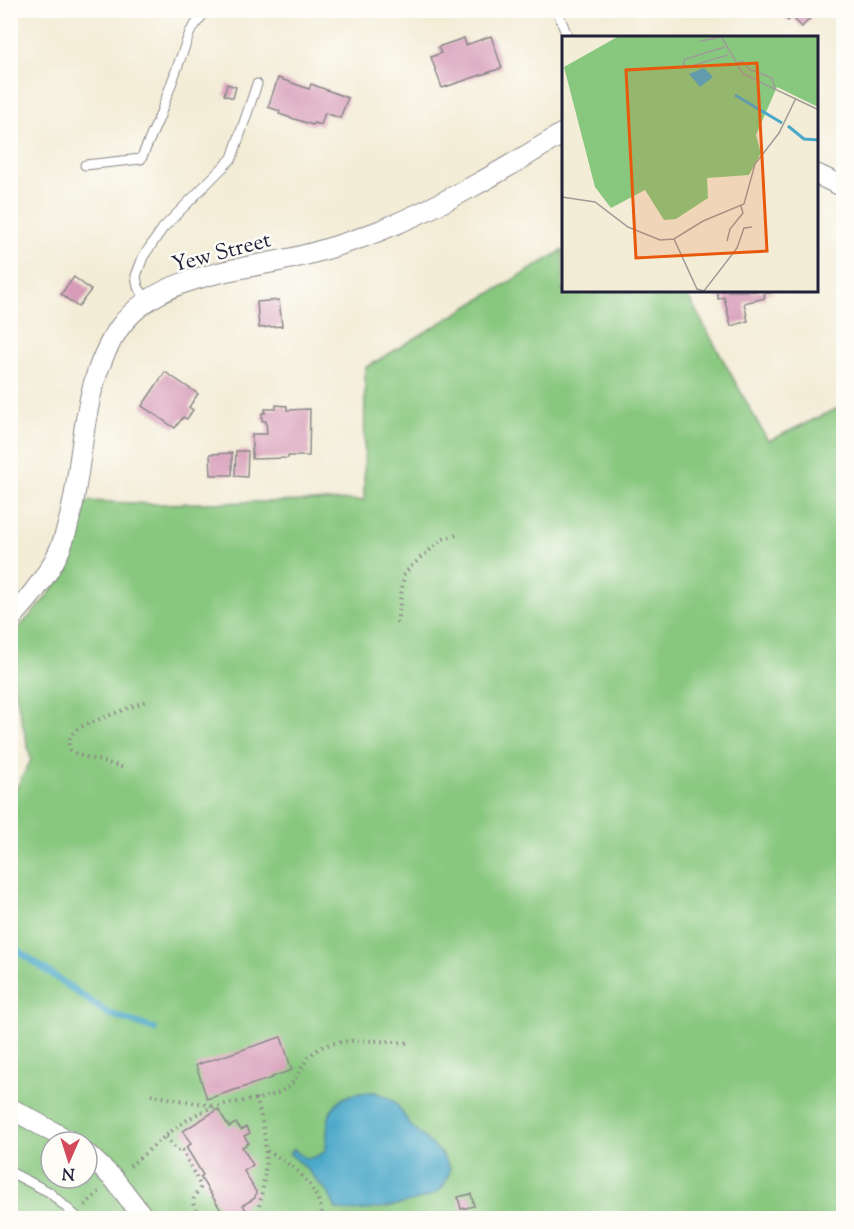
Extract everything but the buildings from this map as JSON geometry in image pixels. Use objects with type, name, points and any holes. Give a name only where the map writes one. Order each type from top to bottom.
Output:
[{"type":"street","name":"Yew Street","points":[[10,619],[40,585],[59,549],[72,506],[91,401],[105,355],[121,326],[148,301],[190,281],[304,255],[380,230],[458,195],[520,161],[562,134]]},
{"type":"street","points":[[818,175],[843,187]]},
{"type":"street","points":[[10,1108],[49,1130]]},
{"type":"street","points":[[99,1165],[114,1179],[144,1218]]},
{"type":"lane","points":[[85,165],[141,159],[159,118],[190,32],[206,10]]},
{"type":"lane","points":[[557,10],[567,36]]},
{"type":"lane","points":[[148,301],[138,287],[136,276],[143,256],[163,228],[232,158],[256,84]]},
{"type":"lane","points":[[10,1172],[49,1191],[76,1216]]},
{"type":"path","points":[[397,623],[404,575],[410,567],[443,539],[457,535]]},
{"type":"path","points":[[122,767],[78,755],[71,751],[69,740],[72,732],[80,727],[146,701]]},
{"type":"path","points":[[76,1216],[114,1179],[192,1117],[216,1106],[283,1091],[295,1082],[312,1053],[330,1044],[367,1041],[410,1043]]},
{"type":"path","points":[[151,1095],[216,1106]]},
{"type":"path","points":[[256,1098],[267,1151],[266,1171],[256,1218]]},
{"type":"path","points":[[166,1137],[177,1151],[182,1149],[196,1175],[200,1188],[193,1198],[193,1203],[200,1218]]},
{"type":"path","points":[[267,1151],[290,1163],[306,1179],[319,1203],[323,1218]]},
{"type":"green space","points":[[562,251],[562,292],[686,292],[768,441],[843,406],[843,1218],[11,1218],[10,800],[31,760],[11,674],[10,636],[42,603],[58,581],[73,548],[86,501],[155,504],[364,500],[365,368]]},
{"type":"water","points":[[375,1092],[396,1103],[411,1126],[441,1153],[450,1168],[447,1178],[443,1187],[437,1192],[403,1204],[372,1209],[336,1209],[329,1194],[289,1153],[294,1149],[301,1156],[309,1158],[325,1151],[329,1118],[335,1105],[354,1094]]},
{"type":"waterway","points":[[10,945],[107,1013],[154,1029]]}]
